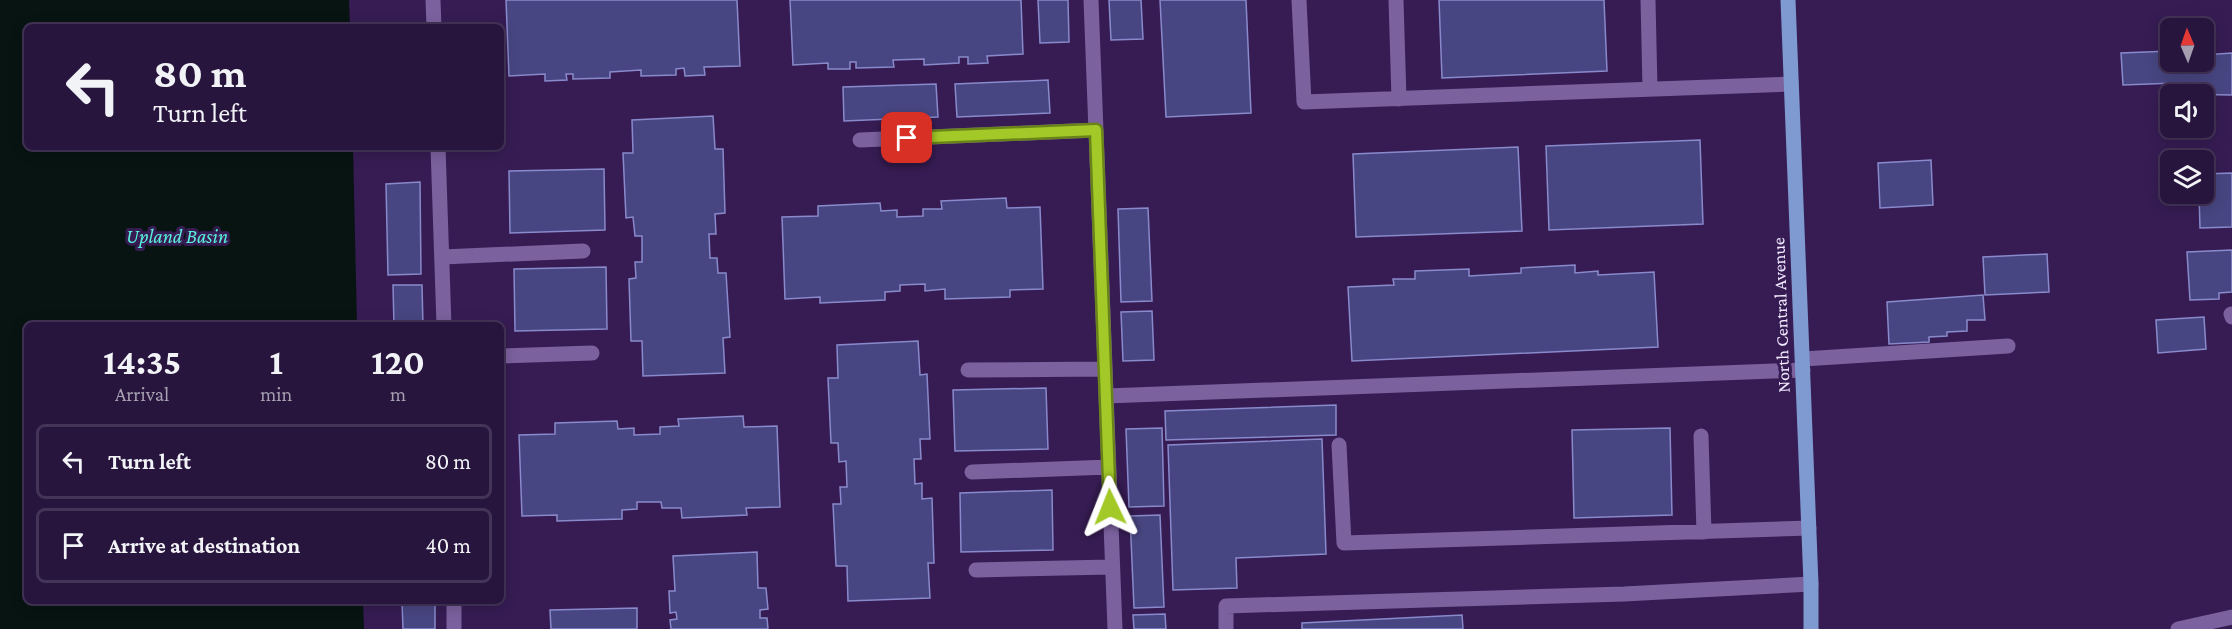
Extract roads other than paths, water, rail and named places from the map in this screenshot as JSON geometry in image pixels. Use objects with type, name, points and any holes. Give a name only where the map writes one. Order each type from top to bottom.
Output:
[{"type":"main road","name":"North Central Avenue","points":[[1788,0],[1811,629]]},
{"type":"street","points":[[433,0],[434,24]]},
{"type":"street","points":[[1091,0],[1115,629]]},
{"type":"street","points":[[1299,0],[1304,102],[1791,84]]},
{"type":"street","points":[[1396,0],[1399,99]]},
{"type":"street","points":[[1648,0],[1650,89]]},
{"type":"street","points":[[860,140],[1096,130]]},
{"type":"street","points":[[438,150],[444,322]]},
{"type":"street","points":[[442,257],[583,251]]},
{"type":"street","points":[[1106,396],[1803,365],[2008,346]]},
{"type":"street","points":[[504,356],[592,353]]},
{"type":"street","points":[[968,370],[1105,369]]},
{"type":"street","points":[[1701,436],[1704,532]]},
{"type":"street","points":[[1339,445],[1344,543],[1809,528]]},
{"type":"street","points":[[972,472],[1108,467]]},
{"type":"street","points":[[976,570],[1112,567]]},
{"type":"street","points":[[1226,629],[1226,606],[1612,595],[1811,584]]},
{"type":"street","points":[[453,604],[454,629]]},
{"type":"street","points":[[2178,629],[2232,617]]},
{"type":"water","name":"Upland Basin","points":[[0,0],[349,0],[350,24],[24,24],[24,150],[353,150],[357,322],[24,322],[24,604],[363,604],[364,629],[0,629]]}]
